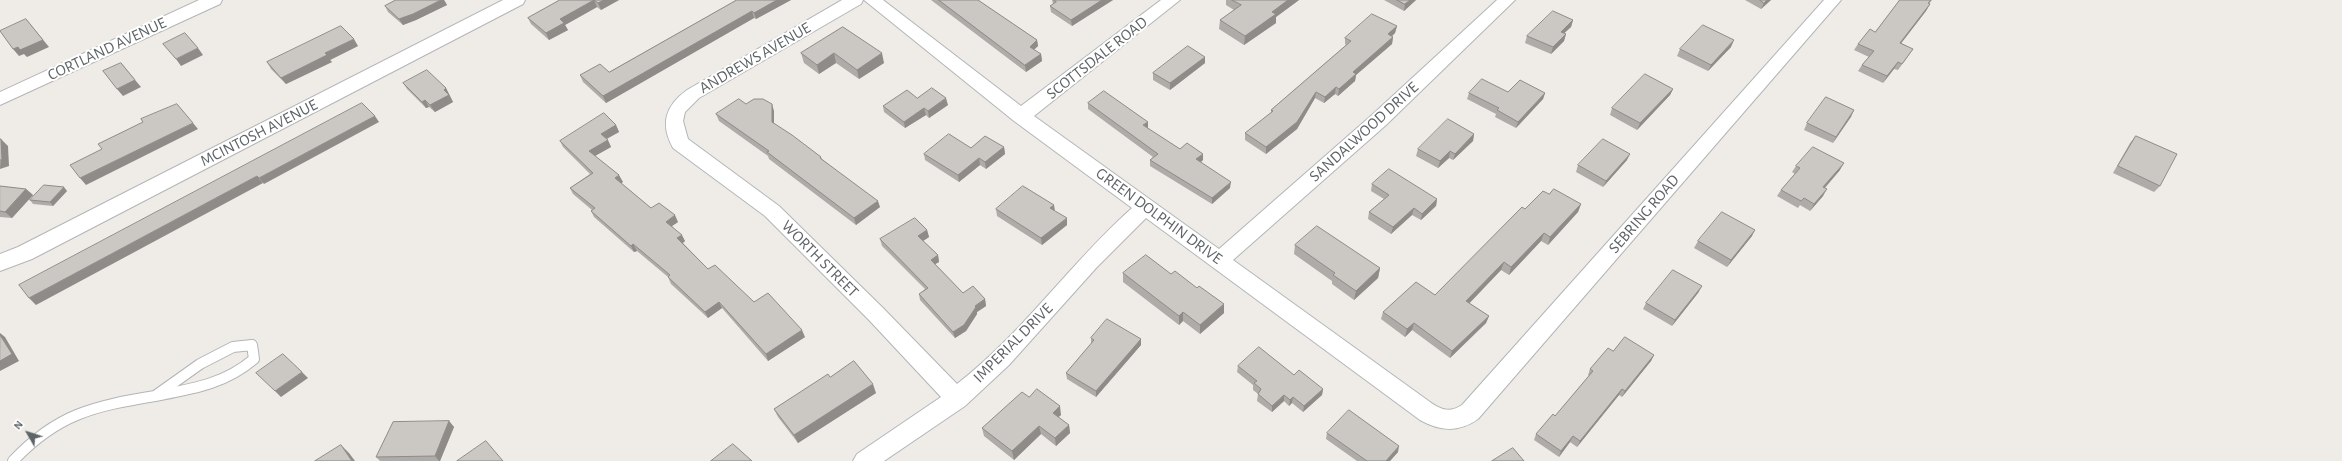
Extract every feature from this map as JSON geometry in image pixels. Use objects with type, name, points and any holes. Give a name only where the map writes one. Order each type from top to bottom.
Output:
[{"type":"street","name":"CORTLAND AVENUE","points":[[0,99],[214,0]]},
{"type":"street","name":"MCINTOSH AVENUE","points":[[0,263],[25,253],[518,0]]},
{"type":"street","name":"ANDREWS AVENUE","points":[[674,130],[673,116],[679,103],[855,0]]},
{"type":"street","name":"GREEN DOLPHIN DRIVE","points":[[872,0],[1021,116],[1422,409],[1437,418],[1452,422]]},
{"type":"street","name":"SCOTTSDALE ROAD","points":[[1021,116],[1172,0]]},
{"type":"street","name":"SANDALWOOD DRIVE","points":[[1219,260],[1378,120],[1507,0]]},
{"type":"street","name":"SEBRING ROAD","points":[[1452,422],[1470,412],[1833,0]]},
{"type":"street","name":"WORTH STREET","points":[[674,130],[680,143],[772,211],[876,314],[957,399]]},
{"type":"street","name":"IMPERIAL DRIVE","points":[[865,461],[957,399],[1000,360],[1116,233],[1146,208]]},
{"type":"lane","points":[[13,461],[26,447],[60,422],[85,410],[154,396],[210,384],[233,375],[254,359],[252,345],[233,347],[200,364],[154,396]]},
{"type":"building","points":[[396,0],[441,0],[413,14],[399,19],[385,6]]},
{"type":"building","points":[[560,0],[594,0],[560,19],[564,23],[546,33],[528,18]]},
{"type":"building","points":[[594,0],[604,0],[598,3]]},
{"type":"building","points":[[737,0],[777,0],[754,13],[752,11],[603,96],[580,75],[600,64],[609,72]]},
{"type":"building","points":[[939,0],[978,0],[1037,40],[1030,47],[1041,54],[1025,65]]},
{"type":"building","points":[[1054,0],[1102,0],[1071,20],[1050,6],[1056,2]]},
{"type":"building","points":[[1232,0],[1288,0],[1272,12],[1276,14],[1245,36],[1220,20],[1241,5]]},
{"type":"building","points":[[1397,0],[1410,0],[1405,4]]},
{"type":"building","points":[[1760,0],[1767,0],[1764,3]]},
{"type":"building","points":[[1900,0],[1931,0],[1928,3],[1930,4],[1900,43],[1913,49],[1902,64],[1898,62],[1887,76],[1862,65],[1874,51],[1858,44],[1870,29],[1875,32]]},
{"type":"building","points":[[1553,11],[1573,20],[1561,32],[1566,34],[1553,47],[1527,36]]},
{"type":"building","points":[[1372,14],[1397,26],[1388,34],[1393,37],[1353,72],[1356,74],[1339,89],[1336,87],[1325,97],[1316,92],[1297,122],[1266,147],[1245,133],[1273,111],[1271,110],[1351,41],[1345,38]]},
{"type":"building","points":[[26,19],[43,40],[20,50],[18,47],[13,49],[0,31]]},
{"type":"building","points":[[1703,25],[1734,40],[1711,65],[1680,49]]},
{"type":"building","points":[[341,26],[354,39],[325,53],[327,55],[281,78],[267,62]]},
{"type":"building","points":[[843,27],[882,53],[857,70],[834,53],[817,65],[801,53]]},
{"type":"building","points":[[185,33],[198,48],[176,59],[163,44]]},
{"type":"building","points":[[1188,46],[1205,57],[1170,83],[1153,73]]},
{"type":"building","points":[[121,63],[135,80],[117,89],[103,71]]},
{"type":"building","points":[[427,70],[446,88],[444,90],[449,95],[430,105],[425,100],[422,102],[403,83]]},
{"type":"building","points":[[1645,74],[1673,89],[1640,123],[1612,108]]},
{"type":"building","points":[[1482,79],[1508,92],[1520,80],[1545,93],[1518,122],[1497,110],[1499,108],[1469,93]]},
{"type":"building","points":[[932,88],[946,98],[928,111],[924,108],[904,122],[883,106],[907,90],[917,98]]},
{"type":"building","points":[[1104,91],[1148,122],[1143,125],[1180,149],[1187,143],[1203,154],[1196,159],[1231,182],[1212,198],[1150,160],[1158,154],[1088,103]]},
{"type":"building","points":[[1826,97],[1854,110],[1836,137],[1807,123]]},
{"type":"building","points":[[739,99],[746,104],[754,99],[763,99],[772,104],[772,122],[792,135],[878,201],[854,218],[767,152],[769,151],[716,114]]},
{"type":"building","points":[[362,103],[375,116],[259,178],[257,176],[29,298],[19,285]]},
{"type":"building","points":[[177,104],[193,123],[80,178],[70,165],[102,149],[98,144],[143,122],[141,119]]},
{"type":"building","points":[[604,113],[616,125],[601,134],[608,140],[589,151],[619,175],[615,178],[651,208],[659,203],[675,215],[666,222],[682,235],[677,238],[708,269],[715,265],[754,302],[768,293],[802,330],[766,354],[719,302],[705,312],[668,277],[670,275],[633,244],[631,246],[591,211],[595,208],[570,188],[593,173],[560,141]]},
{"type":"building","points":[[1448,119],[1474,134],[1455,154],[1450,151],[1440,161],[1418,149]]},
{"type":"building","points":[[949,134],[971,148],[985,136],[1004,147],[985,162],[979,158],[958,175],[924,154]]},
{"type":"building","points":[[2136,136],[2177,154],[2160,186],[2118,166]]},
{"type":"building","points":[[1,139],[2,160],[0,160]]},
{"type":"building","points":[[1603,139],[1630,154],[1606,181],[1578,165]]},
{"type":"building","points":[[1813,147],[1844,163],[1823,187],[1827,189],[1814,204],[1804,198],[1801,201],[1781,190],[1800,168],[1796,166]]},
{"type":"building","points":[[1389,169],[1437,199],[1422,214],[1414,208],[1393,227],[1369,212],[1389,195],[1372,184]]},
{"type":"building","points":[[44,185],[64,187],[50,202],[30,200]]},
{"type":"building","points":[[0,186],[26,189],[5,212],[0,211]]},
{"type":"building","points":[[1023,186],[1054,205],[1050,208],[1067,218],[1041,238],[996,209]]},
{"type":"building","points":[[1554,189],[1581,204],[1550,237],[1544,233],[1511,267],[1504,262],[1466,301],[1489,316],[1452,351],[1414,323],[1407,329],[1383,312],[1416,282],[1435,295],[1522,207],[1525,209],[1543,191],[1549,194]]},
{"type":"building","points":[[1722,212],[1755,230],[1731,260],[1698,241]]},
{"type":"building","points":[[915,218],[927,230],[918,236],[938,255],[931,260],[963,293],[973,286],[985,299],[975,306],[976,307],[964,325],[953,332],[919,294],[928,288],[880,239]]},
{"type":"building","points":[[1317,226],[1380,268],[1356,291],[1333,275],[1335,273],[1295,245]]},
{"type":"building","points":[[1146,255],[1171,274],[1175,271],[1197,288],[1199,286],[1224,304],[1200,325],[1183,312],[1179,316],[1123,273]]},
{"type":"building","points":[[1673,270],[1702,286],[1675,320],[1646,303]]},
{"type":"building","points":[[1107,319],[1141,339],[1096,391],[1066,373],[1094,340],[1091,338]]},
{"type":"building","points":[[0,335],[12,354],[0,361]]},
{"type":"building","points":[[1625,337],[1654,355],[1625,391],[1622,389],[1580,441],[1573,436],[1561,451],[1536,434],[1553,414],[1555,416],[1593,371],[1590,369],[1608,348],[1613,351]]},
{"type":"building","points":[[1259,347],[1294,375],[1299,370],[1323,389],[1304,406],[1293,397],[1290,400],[1284,395],[1272,406],[1258,394],[1261,389],[1254,383],[1257,381],[1238,366]]},
{"type":"building","points":[[283,354],[302,372],[275,391],[256,373]]},
{"type":"building","points":[[854,361],[873,384],[794,435],[774,409],[828,374],[830,377]]},
{"type":"building","points":[[1037,389],[1060,406],[1053,413],[1069,425],[1055,438],[1039,426],[1012,451],[982,428],[1022,392],[1029,397]]},
{"type":"building","points":[[1349,410],[1399,446],[1386,461],[1367,461],[1327,433]]},
{"type":"building","points":[[449,421],[435,456],[376,457],[393,422]]},
{"type":"building","points":[[486,441],[503,461],[457,461]]},
{"type":"building","points":[[733,444],[752,461],[711,461]]},
{"type":"building","points":[[341,445],[352,461],[315,461]]},
{"type":"building","points":[[1513,448],[1524,461],[1492,461]]}]
